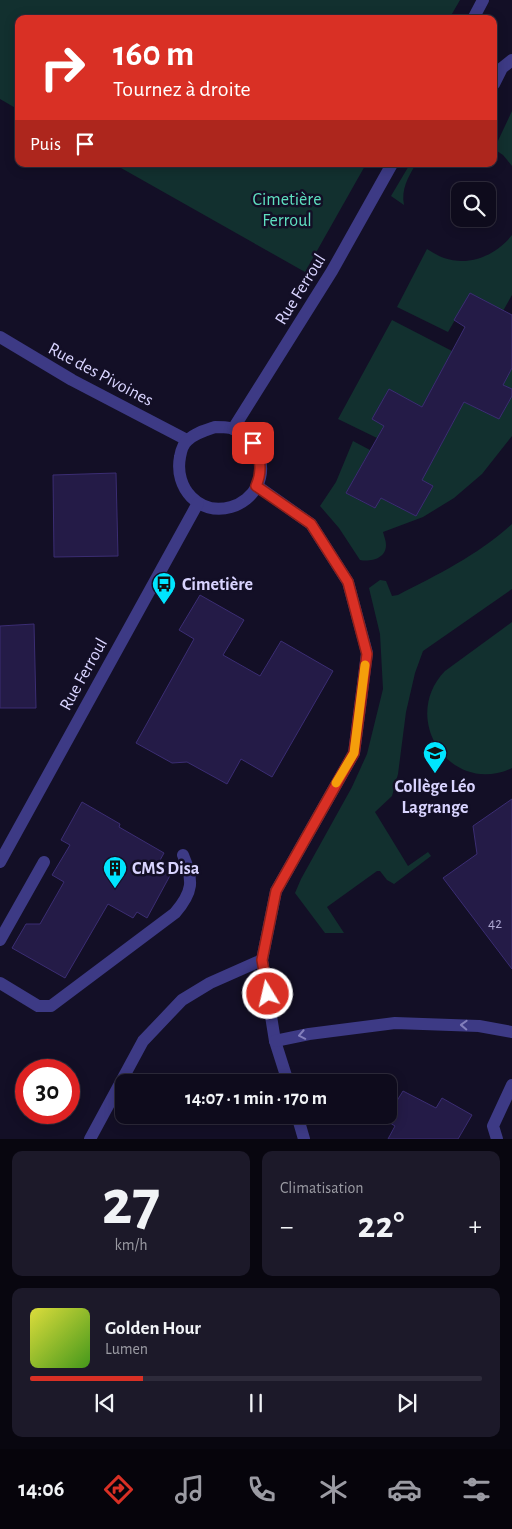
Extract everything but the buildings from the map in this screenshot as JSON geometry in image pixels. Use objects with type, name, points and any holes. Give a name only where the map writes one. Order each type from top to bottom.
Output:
[{"type":"street","points":[[475,15],[483,0]]},
{"type":"street","points":[[497,78],[502,68],[512,60]]},
{"type":"street","name":"Rue Ferroul","points":[[233,429],[332,271],[390,167]]},
{"type":"street","name":"Rue des Pivoines","points":[[0,337],[72,380],[187,440]]},
{"type":"street","points":[[215,427],[233,429],[242,433],[253,443],[259,456],[261,470],[256,486],[250,496],[238,505],[225,509],[210,508],[198,503],[187,492],[180,480],[181,452],[187,440],[201,431],[215,427]]},
{"type":"street","points":[[256,486],[311,524],[348,582],[367,654],[354,753],[276,891],[262,960],[275,1040],[286,1074]]},
{"type":"street","name":"Rue Ferroul","points":[[0,862],[198,503]]},
{"type":"street","points":[[0,983],[38,1006],[51,1006],[175,913],[187,899],[190,886],[190,872],[183,855]]},
{"type":"street","points":[[0,940],[44,862]]},
{"type":"street","points":[[90,1139],[143,1041],[182,1000],[210,982],[262,960]]},
{"type":"street","points":[[275,1040],[395,1023],[479,1026],[512,1032]]},
{"type":"street","points":[[497,1139],[493,1126],[512,1086]]},
{"type":"street","points":[[300,1124],[304,1139]]},
{"type":"green space","points":[[0,0],[460,0],[451,15],[15,15],[15,108],[0,99]]},
{"type":"green space","points":[[512,111],[512,166],[497,151],[497,143]]},
{"type":"green space","name":"Cimetière Ferroul","points":[[119,167],[364,167],[305,272]]},
{"type":"green space","points":[[408,167],[414,167],[404,188],[404,205],[391,196]]},
{"type":"green space","points":[[512,235],[512,295],[503,311],[470,294],[448,332],[397,307],[427,249],[442,257],[454,260],[473,260],[498,248]]},
{"type":"green space","points":[[392,320],[452,351],[422,407],[389,389],[372,419],[384,425],[377,438],[338,419]]},
{"type":"green space","points":[[512,368],[512,389],[503,385]]},
{"type":"green space","points":[[512,396],[512,436],[482,474],[454,498],[423,517],[383,532],[386,545],[383,554],[373,560],[360,560],[339,528],[320,506],[336,482],[353,441],[370,450],[346,493],[374,508],[381,498],[416,516],[433,486],[422,480],[464,402],[499,419]]},
{"type":"green space","points":[[512,524],[512,589],[423,651],[415,673],[406,712],[398,774],[392,796],[375,812],[408,866],[428,852],[431,856],[394,884],[387,880],[380,871],[377,871],[327,907],[344,933],[325,933],[295,893],[352,787],[367,754],[383,689],[380,634],[369,588],[380,580],[386,581],[392,596],[398,595],[472,555]]},
{"type":"green space","points":[[512,622],[512,768],[489,774],[469,772],[451,762],[438,748],[430,730],[427,710],[432,690],[445,671]]},
{"type":"slow traffic","points":[[336,783],[354,753],[365,665]]},
{"type":"place","name":"Cimetière","points":[[164,605]]},
{"type":"place","name":"Collège Léo Lagrange","points":[[435,774]]},
{"type":"place","name":"CMS Disa","points":[[115,889]]},
{"type":"route","points":[[253,443],[259,456],[261,470],[256,486],[311,524],[348,582],[367,654],[354,753],[276,891],[262,960],[268,994]]}]
